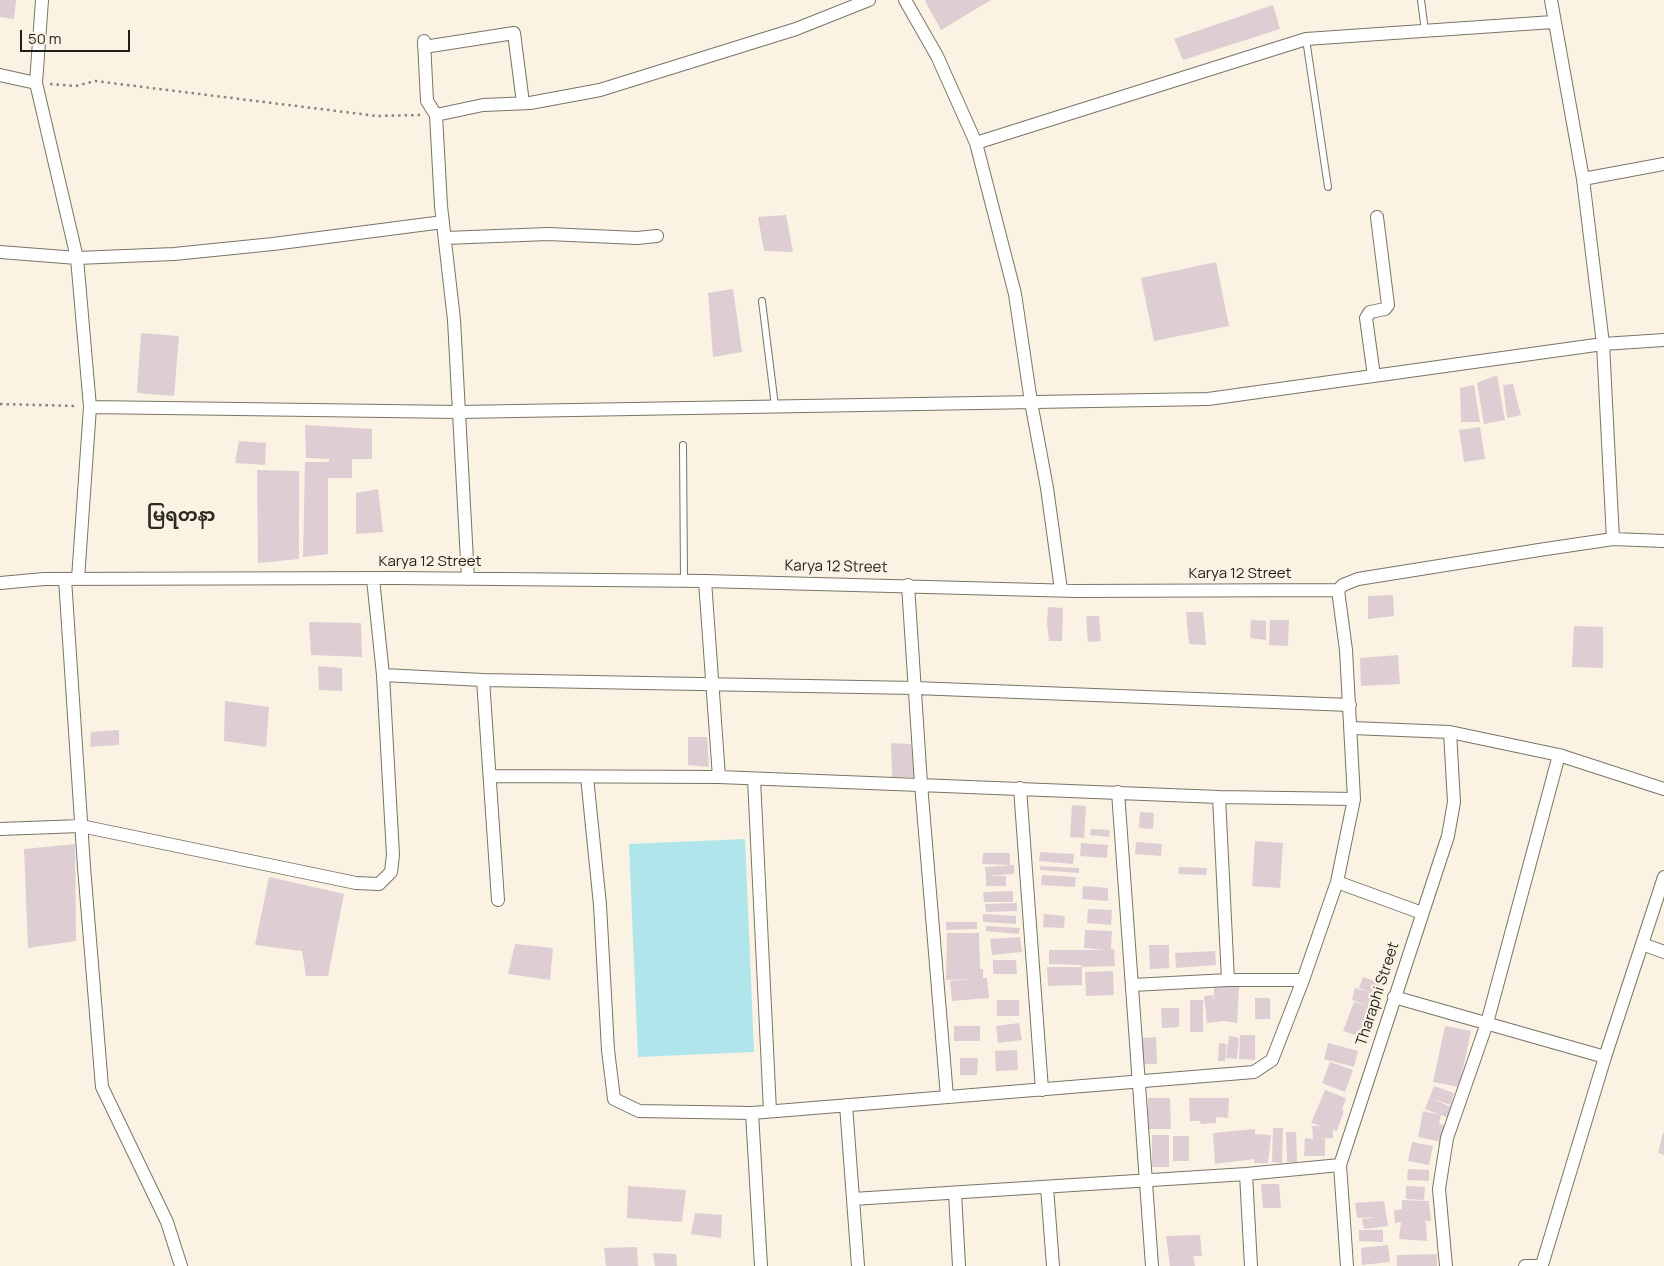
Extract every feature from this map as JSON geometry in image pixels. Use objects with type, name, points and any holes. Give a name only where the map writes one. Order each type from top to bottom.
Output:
[{"type":"street","points":[[42,0],[36,83],[77,258],[90,407],[72,579],[81,826],[102,1087],[167,1222],[181,1266]]},
{"type":"street","points":[[436,115],[483,105],[523,103],[600,90],[796,29],[869,0]]},
{"type":"street","points":[[905,0],[937,56],[976,143],[1016,294],[1061,590]]},
{"type":"street","points":[[1551,0],[1553,22],[1572,113],[1583,179],[1603,344],[1613,539]]},
{"type":"street","points":[[976,143],[1306,39],[1553,22]]},
{"type":"street","points":[[468,578],[454,320],[444,238],[436,115],[427,101],[424,44],[514,33],[523,103]]},
{"type":"street","points":[[0,75],[36,83]]},
{"type":"street","points":[[1583,179],[1664,164]]},
{"type":"street","points":[[1374,376],[1366,318],[1370,312],[1385,309],[1388,305],[1377,217]]},
{"type":"street","points":[[0,252],[77,258],[174,254],[246,247],[443,222]]},
{"type":"street","points":[[444,238],[548,234],[637,238],[656,236]]},
{"type":"street","points":[[90,407],[459,412],[1208,399],[1603,344],[1664,340]]},
{"type":"street","name":"Karya 12 Street","points":[[0,583],[72,579],[468,578],[684,580],[1061,590],[1338,590],[1343,585],[1358,579],[1613,539],[1664,541]]},
{"type":"street","points":[[0,829],[81,826],[356,883],[379,884],[391,872],[393,855],[383,675],[373,578]]},
{"type":"street","points":[[705,581],[719,777]]},
{"type":"street","points":[[908,585],[921,784],[947,1097]]},
{"type":"street","points":[[587,777],[600,905],[608,1050],[614,1099],[639,1111],[752,1113],[1254,1072],[1272,1060],[1303,980],[1337,882],[1354,799],[1352,728],[1346,650],[1338,590]]},
{"type":"street","points":[[383,675],[483,680],[915,688],[1350,705]]},
{"type":"street","points":[[483,680],[498,900]]},
{"type":"street","points":[[1352,728],[1450,732],[1559,755],[1664,789]]},
{"type":"street","name":"Tharaphi Street","points":[[1347,1266],[1340,1165],[1448,836],[1454,802],[1450,732]]},
{"type":"street","points":[[1446,1266],[1439,1189],[1447,1138],[1487,1023],[1559,755]]},
{"type":"street","points":[[490,776],[719,777],[1219,797],[1354,799]]},
{"type":"street","points":[[754,779],[770,1111]]},
{"type":"street","points":[[1020,788],[1042,1090]]},
{"type":"street","points":[[1118,792],[1152,1266]]},
{"type":"street","points":[[1219,797],[1228,980]]},
{"type":"street","points":[[1525,1266],[1542,1266],[1605,1057],[1664,877]]},
{"type":"street","points":[[1337,882],[1422,912]]},
{"type":"street","points":[[1642,944],[1664,952]]},
{"type":"street","points":[[1132,985],[1228,980],[1303,980]]},
{"type":"street","points":[[1394,997],[1605,1057]]},
{"type":"street","points":[[846,1105],[858,1266]]},
{"type":"street","points":[[752,1113],[760,1266]]},
{"type":"street","points":[[853,1199],[1246,1174],[1340,1165]]},
{"type":"street","points":[[1246,1174],[1251,1266]]},
{"type":"street","points":[[1047,1187],[1052,1266]]},
{"type":"street","points":[[955,1192],[959,1266]]},
{"type":"lane","points":[[1421,0],[1424,30]]},
{"type":"lane","points":[[1306,39],[1328,187]]},
{"type":"lane","points":[[762,301],[775,406]]},
{"type":"lane","points":[[683,445],[684,580]]},
{"type":"path","points":[[36,83],[76,86],[95,81],[377,116],[436,115]]},
{"type":"path","points":[[0,404],[90,407]]},
{"type":"water","points":[[745,839],[754,1052],[638,1057],[629,844]]},
{"type":"building","points":[[0,0],[16,0],[14,19],[0,17]]},
{"type":"building","points":[[991,0],[941,30],[925,1]]},
{"type":"building","points":[[1273,5],[1280,29],[1183,60],[1174,39]]},
{"type":"building","points":[[786,215],[793,252],[764,251],[758,217]]},
{"type":"building","points":[[1216,262],[1229,326],[1154,341],[1141,278]]},
{"type":"building","points":[[733,289],[742,352],[713,357],[708,293]]},
{"type":"building","points":[[141,333],[179,336],[174,396],[137,393]]},
{"type":"building","points":[[1497,375],[1505,420],[1484,424],[1477,383]]},
{"type":"building","points":[[1513,384],[1521,415],[1507,418],[1503,385]]},
{"type":"building","points":[[1474,385],[1480,422],[1461,422],[1460,388]]},
{"type":"building","points":[[305,425],[372,429],[372,459],[352,459],[352,478],[328,478],[328,554],[303,557],[305,462],[329,462],[329,459],[306,458]]},
{"type":"building","points":[[1480,427],[1485,459],[1464,462],[1459,430]]},
{"type":"building","points":[[239,441],[266,443],[265,465],[235,463]]},
{"type":"building","points":[[257,470],[299,471],[299,559],[258,563]]},
{"type":"building","points":[[378,489],[383,532],[356,534],[356,493]]},
{"type":"building","points":[[1393,595],[1394,616],[1368,619],[1368,596]]},
{"type":"building","points":[[1048,607],[1063,608],[1062,641],[1049,641]]},
{"type":"building","points":[[1186,612],[1203,612],[1206,645],[1189,644]]},
{"type":"building","points":[[1086,616],[1099,616],[1101,641],[1088,642]]},
{"type":"building","points":[[1251,620],[1266,621],[1266,640],[1250,638]]},
{"type":"building","points":[[1270,620],[1289,620],[1288,646],[1269,645]]},
{"type":"building","points":[[309,622],[361,623],[362,657],[311,655]]},
{"type":"building","points":[[1574,626],[1603,627],[1603,668],[1572,667]]},
{"type":"building","points":[[1398,655],[1400,684],[1361,686],[1360,658]]},
{"type":"building","points":[[318,666],[342,668],[342,691],[319,690]]},
{"type":"building","points":[[225,701],[269,707],[266,747],[224,741]]},
{"type":"building","points":[[119,730],[119,745],[90,747],[91,732]]},
{"type":"building","points":[[688,737],[707,737],[709,767],[688,765]]},
{"type":"building","points":[[891,743],[911,744],[915,777],[892,777]]},
{"type":"building","points":[[1072,805],[1086,806],[1084,838],[1070,837]]},
{"type":"building","points":[[1140,812],[1154,813],[1153,829],[1139,828]]},
{"type":"building","points":[[1091,829],[1110,830],[1109,837],[1090,835]]},
{"type":"building","points":[[1255,841],[1283,843],[1280,888],[1252,886]]},
{"type":"building","points":[[1136,842],[1162,844],[1161,856],[1135,854]]},
{"type":"building","points":[[1081,843],[1108,845],[1107,858],[1080,856]]},
{"type":"building","points":[[75,844],[76,941],[28,948],[24,849]]},
{"type":"building","points":[[1040,852],[1074,854],[1073,864],[1039,861]]},
{"type":"building","points":[[983,853],[1010,853],[1010,865],[982,864]]},
{"type":"building","points":[[1014,865],[1014,874],[986,876],[985,867]]},
{"type":"building","points":[[1040,866],[1079,868],[1079,873],[1040,870]]},
{"type":"building","points":[[1179,867],[1207,868],[1206,875],[1178,874]]},
{"type":"building","points":[[1042,875],[1076,877],[1075,887],[1041,885]]},
{"type":"building","points":[[986,876],[1006,876],[1006,886],[986,886]]},
{"type":"building","points":[[269,877],[344,894],[328,976],[306,976],[302,951],[255,945]]},
{"type":"building","points":[[1083,886],[1108,888],[1108,901],[1082,899]]},
{"type":"building","points":[[1013,891],[1013,902],[984,902],[983,892]]},
{"type":"building","points":[[1017,903],[1017,911],[986,912],[985,904]]},
{"type":"building","points":[[1088,909],[1112,910],[1111,925],[1087,923]]},
{"type":"building","points":[[983,914],[1016,916],[1016,924],[983,922]]},
{"type":"building","points":[[1044,914],[1065,916],[1064,928],[1043,927]]},
{"type":"building","points":[[946,922],[977,922],[977,929],[946,930]]},
{"type":"building","points":[[986,926],[1020,928],[1019,934],[986,931]]},
{"type":"building","points":[[1085,930],[1112,931],[1111,949],[1114,949],[1115,966],[1082,967],[1081,965],[1049,964],[1049,950],[1106,950],[1084,948]]},
{"type":"building","points":[[947,933],[979,933],[980,969],[983,969],[983,978],[987,978],[989,998],[952,1001],[950,981],[970,979],[946,980]]},
{"type":"building","points":[[1020,937],[1022,952],[992,955],[990,939]]},
{"type":"building","points":[[515,944],[553,948],[550,980],[508,974]]},
{"type":"building","points":[[1149,945],[1169,945],[1169,968],[1150,969]]},
{"type":"building","points":[[1215,951],[1216,965],[1176,968],[1175,953]]},
{"type":"building","points":[[993,960],[1016,960],[1017,974],[993,974]]},
{"type":"building","points":[[1047,967],[1082,967],[1082,985],[1048,986]]},
{"type":"building","points":[[1113,971],[1114,995],[1086,996],[1085,972]]},
{"type":"building","points":[[1363,977],[1384,985],[1368,1039],[1343,1031],[1354,1002],[1367,1005],[1352,1000],[1355,988],[1372,993],[1359,988]]},
{"type":"building","points":[[1214,986],[1239,987],[1237,1023],[1224,1021],[1207,1023],[1204,996],[1213,995],[1214,1001]]},
{"type":"building","points":[[1255,998],[1270,998],[1270,1019],[1255,1019]]},
{"type":"building","points":[[997,1000],[1019,1000],[1019,1016],[997,1016]]},
{"type":"building","points":[[1190,1000],[1203,1000],[1203,1032],[1190,1032]]},
{"type":"building","points":[[1161,1008],[1179,1008],[1179,1027],[1162,1028]]},
{"type":"building","points":[[1019,1023],[1022,1040],[998,1043],[996,1026]]},
{"type":"building","points":[[954,1026],[980,1026],[980,1041],[954,1041]]},
{"type":"building","points":[[1445,1026],[1471,1031],[1459,1087],[1433,1082]]},
{"type":"building","points":[[1240,1035],[1255,1035],[1255,1060],[1239,1059]]},
{"type":"building","points":[[1229,1036],[1239,1038],[1237,1059],[1226,1058]]},
{"type":"building","points":[[1156,1037],[1157,1064],[1143,1064],[1143,1038]]},
{"type":"building","points":[[1219,1043],[1227,1044],[1225,1061],[1218,1061]]},
{"type":"building","points":[[1328,1043],[1358,1051],[1354,1067],[1324,1059]]},
{"type":"building","points":[[1017,1050],[1018,1070],[996,1071],[995,1051]]},
{"type":"building","points":[[960,1058],[978,1058],[977,1075],[960,1075]]},
{"type":"building","points":[[1330,1062],[1353,1070],[1345,1092],[1322,1083]]},
{"type":"building","points":[[1434,1086],[1454,1093],[1451,1105],[1433,1099],[1453,1108],[1448,1118],[1441,1115],[1439,1124],[1444,1125],[1441,1142],[1418,1137],[1423,1111],[1440,1115],[1425,1109]]},
{"type":"building","points":[[1325,1090],[1346,1098],[1342,1110],[1344,1111],[1337,1131],[1333,1130],[1333,1138],[1319,1139],[1325,1139],[1325,1156],[1304,1156],[1305,1138],[1313,1139],[1312,1126],[1321,1126],[1311,1123]]},
{"type":"building","points":[[1148,1098],[1170,1098],[1171,1129],[1148,1129]]},
{"type":"building","points":[[1189,1098],[1229,1098],[1228,1118],[1216,1117],[1216,1123],[1201,1124],[1200,1121],[1190,1121]]},
{"type":"building","points":[[1273,1128],[1283,1128],[1282,1163],[1272,1162]]},
{"type":"building","points":[[1255,1129],[1255,1134],[1271,1135],[1268,1163],[1254,1163],[1254,1159],[1215,1164],[1213,1133]]},
{"type":"building","points":[[1286,1132],[1296,1132],[1297,1162],[1287,1162]]},
{"type":"building","points":[[1664,1133],[1664,1155],[1658,1153]]},
{"type":"building","points":[[1152,1135],[1169,1135],[1169,1167],[1152,1167]]},
{"type":"building","points":[[1173,1136],[1189,1136],[1189,1161],[1173,1161]]},
{"type":"building","points":[[1412,1142],[1433,1146],[1429,1165],[1408,1161]]},
{"type":"building","points":[[1408,1169],[1429,1170],[1429,1181],[1407,1180]]},
{"type":"building","points":[[1261,1184],[1279,1184],[1281,1208],[1263,1208]]},
{"type":"building","points":[[628,1186],[686,1190],[682,1222],[627,1218]]},
{"type":"building","points":[[1406,1186],[1425,1187],[1424,1200],[1406,1199]]},
{"type":"building","points":[[1402,1200],[1429,1201],[1431,1221],[1421,1221],[1426,1222],[1427,1241],[1399,1239],[1401,1222],[1395,1223],[1394,1210],[1407,1209],[1402,1209]]},
{"type":"building","points":[[1384,1201],[1388,1226],[1364,1229],[1362,1219],[1376,1217],[1357,1218],[1355,1203]]},
{"type":"building","points":[[695,1213],[722,1215],[721,1238],[691,1234]]},
{"type":"building","points":[[1359,1230],[1383,1230],[1383,1242],[1359,1241]]},
{"type":"building","points":[[1200,1235],[1202,1256],[1193,1256],[1195,1266],[1170,1266],[1166,1236]]},
{"type":"building","points":[[1388,1245],[1390,1262],[1362,1265],[1361,1248]]},
{"type":"building","points":[[637,1247],[638,1266],[606,1266],[604,1248]]},
{"type":"building","points":[[653,1253],[676,1254],[677,1266],[655,1266]]},
{"type":"building","points":[[1437,1254],[1437,1266],[1397,1266],[1397,1255]]},
{"type":"district","name":"မြရတနာ","points":[[181,516]]}]
